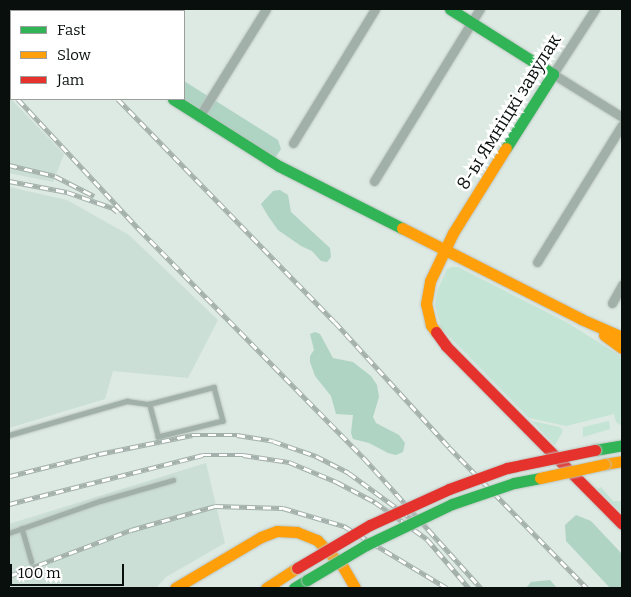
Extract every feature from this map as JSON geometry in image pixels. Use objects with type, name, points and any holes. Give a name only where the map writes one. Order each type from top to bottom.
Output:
[{"type":"main road","points":[[450,9],[553,74]]},
{"type":"main road","name":"8-ы Ямніцкі завулак","points":[[553,74],[453,233],[430,281],[426,304],[431,325],[446,346],[622,524]]},
{"type":"main road","points":[[174,100],[279,166],[581,319],[622,337]]},
{"type":"main road","points":[[581,319],[622,348]]},
{"type":"main road","points":[[266,588],[370,525],[449,489],[507,468],[620,444]]},
{"type":"main road","points":[[294,588],[366,545],[452,504],[514,483],[622,462]]},
{"type":"main road","points":[[175,588],[261,537],[277,531],[297,532],[317,540],[343,567],[355,588]]},
{"type":"street","points":[[199,117],[266,9]]},
{"type":"street","points":[[293,143],[376,9]]},
{"type":"street","points":[[374,181],[480,9]]},
{"type":"street","name":"8-ы Ямніцкі завулак","points":[[553,74],[594,9]]},
{"type":"street","points":[[553,74],[622,117]]},
{"type":"street","points":[[537,262],[622,125]]},
{"type":"street","points":[[612,303],[622,285]]},
{"type":"lane","points":[[9,434],[127,401],[148,404],[214,387],[223,420],[158,437],[148,404]]},
{"type":"lane","points":[[9,533],[100,501],[172,480]]},
{"type":"lane","points":[[22,528],[32,562]]},
{"type":"shaded area","points":[[9,97],[64,154],[53,182],[9,173]]},
{"type":"shaded area","points":[[9,187],[67,200],[129,235],[218,320],[188,378],[113,371],[105,399],[9,428]]},
{"type":"shaded area","points":[[458,267],[568,323],[622,357],[622,426],[616,422],[614,414],[566,426],[529,418],[441,328],[435,305],[437,291],[447,269]]},
{"type":"shaded area","points":[[532,421],[560,427],[563,431],[555,445]]},
{"type":"shaded area","points":[[609,421],[610,429],[583,437],[583,427]]},
{"type":"shaded area","points":[[206,463],[225,543],[166,577],[156,588],[9,588],[9,524]]},
{"type":"shaded area","points":[[601,487],[613,501],[622,501],[622,513],[597,489]]},
{"type":"green space","points":[[185,82],[278,140],[281,149],[275,158],[185,100]]},
{"type":"green space","points":[[280,190],[288,195],[291,212],[330,248],[331,257],[327,262],[321,261],[312,251],[301,246],[278,230],[268,216],[261,204],[273,191]]},
{"type":"green space","points":[[315,332],[320,334],[333,358],[353,362],[371,376],[377,385],[379,397],[373,417],[376,423],[399,435],[405,443],[403,452],[396,455],[388,453],[369,443],[353,439],[351,433],[353,415],[336,414],[331,396],[315,376],[310,362],[310,356],[314,350],[310,334]]},
{"type":"green space","points":[[576,515],[591,521],[622,554],[622,588],[610,588],[566,541],[565,525]]},
{"type":"green space","points":[[550,580],[557,588],[526,588],[531,582]]},
{"type":"railway","points":[[19,100],[139,229],[364,458],[481,588]]},
{"type":"railway","points":[[119,100],[335,322],[449,447],[587,588]]},
{"type":"railway","points":[[9,165],[55,176],[94,196]]},
{"type":"railway","points":[[9,181],[67,192],[113,208],[118,212]]},
{"type":"railway","points":[[10,476],[99,454],[192,435],[237,435],[273,441],[316,456],[349,473],[412,519]]},
{"type":"railway","points":[[9,504],[203,455],[243,455],[289,462],[337,482],[375,502],[427,539],[469,588]]},
{"type":"railway","points":[[9,576],[131,530],[215,506],[283,508],[344,526],[447,588]]},
{"type":"traffic: fast","points":[[450,9],[553,74],[506,148]]},
{"type":"traffic: fast","points":[[175,100],[279,166],[402,228]]},
{"type":"traffic: fast","points":[[595,450],[622,445]]},
{"type":"traffic: fast","points":[[307,580],[366,545],[452,504],[514,483],[540,478]]},
{"type":"traffic: fast","points":[[294,588],[307,580]]},
{"type":"traffic: slow","points":[[436,332],[431,325],[426,304],[430,281],[453,233],[506,148]]},
{"type":"traffic: slow","points":[[402,228],[581,319],[622,337]]},
{"type":"traffic: slow","points":[[604,335],[622,348]]},
{"type":"traffic: slow","points":[[605,464],[622,461]]},
{"type":"traffic: slow","points":[[540,478],[605,464]]},
{"type":"traffic: slow","points":[[175,588],[261,537],[277,531],[297,532],[317,540],[343,567],[355,588]]},
{"type":"traffic: slow","points":[[266,588],[297,568]]},
{"type":"traffic: jam","points":[[436,332],[446,346],[622,524]]},
{"type":"traffic: jam","points":[[297,568],[370,525],[449,489],[507,468],[595,450]]}]
